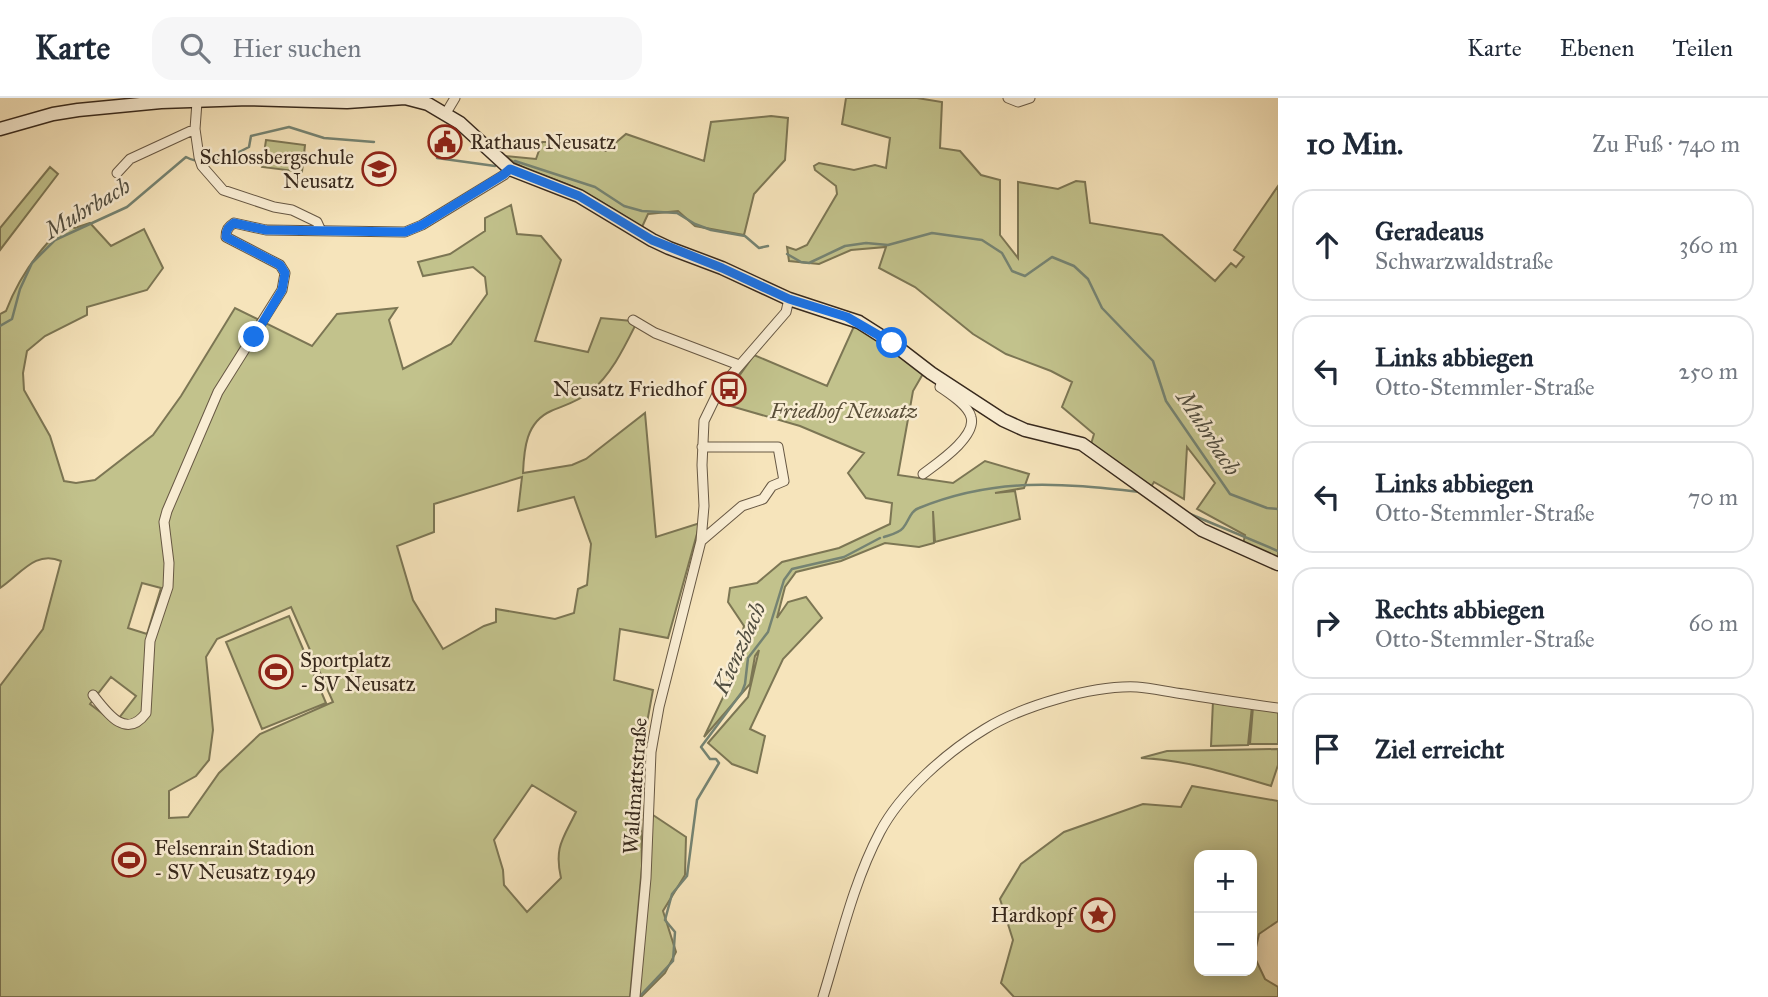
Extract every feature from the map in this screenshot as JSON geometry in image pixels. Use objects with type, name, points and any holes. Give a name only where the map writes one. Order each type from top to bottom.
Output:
[{"type":"main road","points":[[0,129],[53,114],[161,102],[249,99],[346,102],[405,98],[428,104],[446,113],[510,169],[579,196],[652,240],[789,299],[859,323],[1003,420],[1025,430],[1082,444],[1202,530],[1278,564]]},
{"type":"street","points":[[446,113],[454,98]]},
{"type":"street","points":[[1007,98],[1018,102],[1030,98]]},
{"type":"street","points":[[197,102],[195,129],[201,162],[223,190],[274,207],[292,210],[317,222],[321,231]]},
{"type":"street","points":[[117,173],[130,159],[195,129]]},
{"type":"street","points":[[93,695],[122,724],[139,722],[146,713],[150,640],[168,587],[169,563],[164,538],[167,511],[218,392],[282,290],[285,273],[280,265],[230,240],[226,237],[226,231],[234,223],[266,230],[405,232],[422,225],[510,169]]},
{"type":"street","name":"Waldmattstraße","points":[[635,997],[646,878],[648,796],[655,725],[701,541],[704,506],[704,421],[710,406],[738,365],[786,312],[789,299]]},
{"type":"street","points":[[633,320],[655,333],[738,365]]},
{"type":"street","points":[[923,474],[960,444],[972,423],[971,415],[962,404],[940,387],[942,380]]},
{"type":"street","points":[[701,541],[742,506],[763,499],[772,485],[784,481],[778,447],[702,447]]},
{"type":"street","points":[[823,997],[858,883],[880,832],[895,808],[920,780],[985,729],[1063,697],[1102,689],[1136,687],[1278,708]]},
{"type":"green space","points":[[846,98],[917,98],[942,102],[940,148],[960,151],[981,175],[1000,180],[1000,235],[1018,258],[1018,182],[1058,189],[1076,181],[1085,182],[1090,223],[1162,235],[1215,281],[1231,263],[1236,267],[1244,257],[1234,250],[1278,186],[1278,558],[1243,545],[1245,535],[1197,509],[1215,483],[1187,447],[1184,499],[1154,482],[1151,487],[1091,444],[1094,434],[1062,407],[1072,382],[1006,354],[973,334],[915,287],[879,268],[886,247],[851,250],[819,264],[789,261],[787,247],[796,250],[807,245],[837,194],[836,186],[815,170],[814,166],[819,163],[854,170],[875,165],[886,168],[890,138],[842,124]]},
{"type":"green space","points":[[771,116],[788,118],[785,160],[754,194],[744,235],[695,226],[678,211],[648,214],[642,227],[580,190],[529,170],[505,156],[536,159],[542,142],[567,142],[606,151],[626,134],[704,161],[711,122]]},
{"type":"green space","points":[[266,140],[305,145],[302,172],[262,167]]},
{"type":"green space","points":[[50,167],[58,174],[0,250],[0,228]]},
{"type":"green space","points":[[511,205],[517,234],[541,236],[561,260],[535,341],[588,352],[601,318],[632,321],[636,324],[616,361],[598,385],[536,422],[528,437],[523,473],[572,465],[586,459],[645,413],[656,537],[700,523],[668,638],[620,629],[614,680],[653,690],[644,739],[642,866],[630,997],[0,997],[0,686],[43,629],[61,561],[52,558],[36,561],[0,588],[0,314],[6,311],[23,275],[46,244],[65,225],[75,228],[90,223],[111,246],[144,229],[163,268],[147,290],[87,307],[87,315],[45,336],[27,351],[23,373],[24,390],[50,436],[64,481],[76,483],[95,480],[153,435],[181,396],[235,308],[312,346],[337,314],[397,308],[389,320],[403,369],[451,344],[487,294],[485,277],[473,267],[423,276],[418,262],[450,254],[485,231],[485,218]],"holes":[[[522,477],[518,511],[574,497],[591,544],[587,585],[578,589],[574,613],[555,619],[496,609],[496,622],[443,649],[413,600],[397,546],[434,532],[434,504]],[[142,583],[161,588],[147,634],[128,628]],[[291,607],[333,702],[260,734],[219,773],[188,817],[169,818],[169,791],[196,776],[209,760],[213,730],[206,657],[217,639]],[[111,677],[136,696],[115,723],[90,704]],[[532,785],[576,812],[559,851],[561,878],[527,912],[504,885],[503,870],[494,840]]]},
{"type":"green space","name":"Friedhof Neusatz","points":[[855,324],[924,372],[913,391],[898,475],[953,483],[985,461],[1029,474],[1024,488],[995,493],[1015,491],[1020,519],[935,542],[933,511],[934,543],[919,547],[885,543],[841,561],[796,572],[785,587],[777,618],[788,602],[806,597],[822,618],[783,659],[750,729],[765,736],[757,773],[732,764],[708,743],[748,697],[759,650],[755,656],[750,684],[704,737],[728,687],[744,626],[728,602],[730,588],[757,583],[782,562],[839,548],[890,524],[892,503],[866,498],[848,473],[864,453],[800,426],[720,403],[754,355],[827,386]]},
{"type":"green space","name":"Sportplatz - SV Neusatz","points":[[289,616],[326,703],[262,729],[226,642]]},
{"type":"green space","points":[[1213,701],[1252,706],[1248,745],[1211,746]]},
{"type":"green space","points":[[1253,707],[1278,711],[1278,744],[1250,744]]},
{"type":"green space","points":[[1278,749],[1278,765],[1271,786],[1191,764],[1141,758],[1167,751]]},
{"type":"green space","points":[[1192,786],[1278,801],[1278,921],[1259,934],[1257,943],[1257,850],[1194,850],[1194,976],[1257,976],[1257,962],[1265,979],[1278,987],[1278,997],[1014,997],[1001,983],[1013,940],[1000,899],[1021,864],[1064,832],[1143,804],[1181,807]]},
{"type":"green space","points":[[650,813],[686,837],[685,875],[663,911],[676,952],[665,973],[641,997],[637,997]]},
{"type":"waterway","name":"Muhrbach","points":[[0,326],[12,319],[20,289],[32,263],[55,240],[127,207],[186,157],[202,161],[218,160],[249,147],[251,136],[289,127],[324,138],[374,142]]},
{"type":"waterway","name":"Muhrbach","points":[[437,158],[495,166]]},
{"type":"waterway","name":"Muhrbach","points":[[515,161],[595,187],[624,206],[642,211],[677,213],[711,230],[745,236],[759,248],[768,246]]},
{"type":"waterway","name":"Muhrbach","points":[[787,254],[801,262],[809,263],[845,246],[866,243],[888,245],[932,233],[982,240],[1002,253],[1012,271],[1025,276],[1052,257],[1074,266],[1088,279],[1102,308],[1153,361],[1166,401],[1230,494],[1267,508],[1278,509]]},
{"type":"waterway","name":"Kienzbach","points":[[884,537],[901,530],[916,509],[974,491],[1055,485],[1140,492]]},
{"type":"waterway","name":"Kienzbach","points":[[1190,514],[1278,551]]},
{"type":"waterway","name":"Kienzbach","points":[[639,997],[673,961],[675,932],[665,920],[672,894],[687,876],[697,800],[719,763],[716,759],[710,759],[701,747],[742,692],[748,658],[768,632],[784,580],[792,569],[844,557],[880,538]]},
{"type":"place","name":"Rathaus Neusatz","points":[[445,142]]},
{"type":"place","name":"Schlossbergschule Neusatz","points":[[379,169]]},
{"type":"place","name":"Neusatz Friedhof","points":[[729,389]]},
{"type":"place","name":"Sportplatz - SV Neusatz","points":[[276,672]]},
{"type":"place","name":"Felsenrain Stadion - SV Neusatz 1949","points":[[129,860]]},
{"type":"place","name":"Hardkopf","points":[[1098,915]]},
{"type":"route","points":[[254,337],[282,290],[285,273],[280,265],[226,237],[229,226],[234,223],[266,230],[405,232],[422,225],[510,169],[579,196],[669,248],[722,268],[789,299],[847,317],[892,343]]}]
